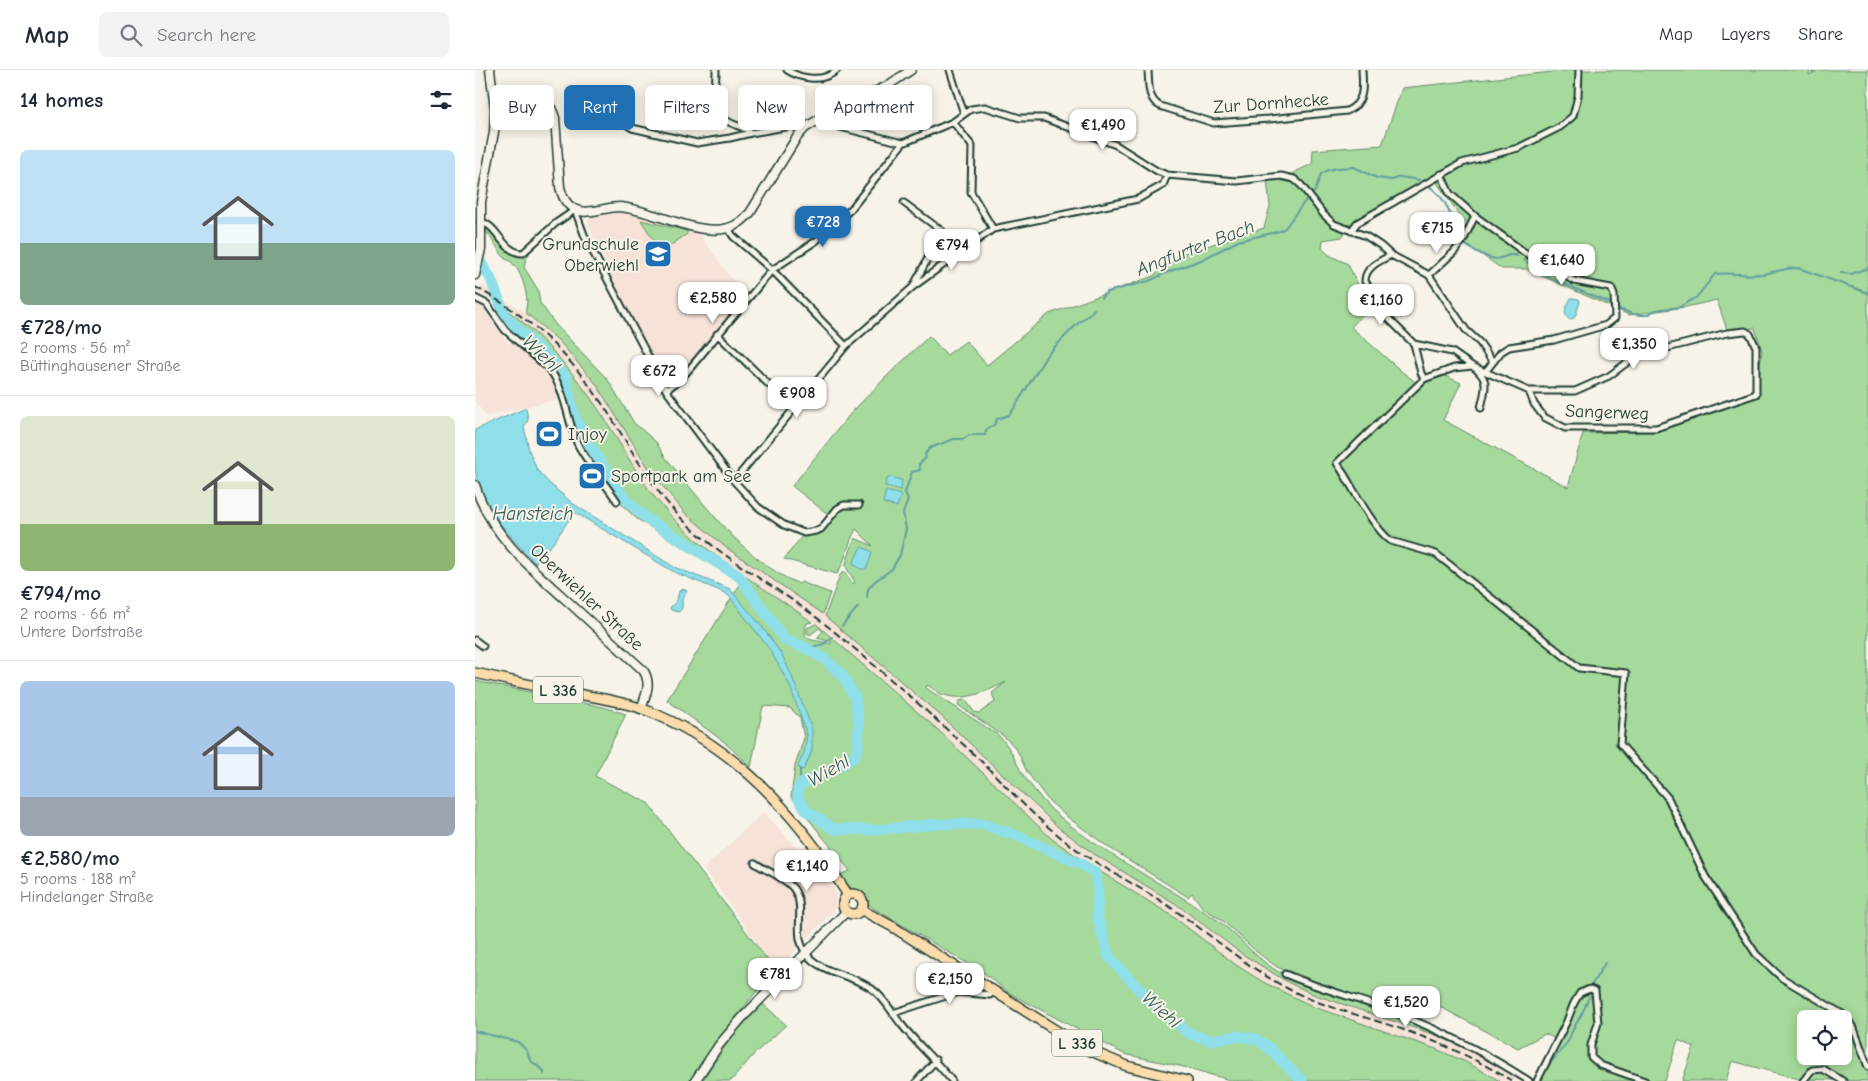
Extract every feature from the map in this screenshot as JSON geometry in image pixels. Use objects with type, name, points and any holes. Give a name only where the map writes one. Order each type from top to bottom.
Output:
[{"type":"main road","points":[[489,70],[492,85]]},
{"type":"main road","points":[[888,85],[911,70]]},
{"type":"main road","points":[[554,115],[562,197],[575,210],[626,208],[711,230],[728,228],[741,222],[750,213],[802,131],[815,121]]},
{"type":"main road","points":[[476,272],[481,249],[483,186],[494,130]]},
{"type":"main road","name":"Oberwiehler Straße","points":[[475,485],[488,518],[505,542],[643,670],[648,679],[648,687],[641,709]]},
{"type":"main road","name":"L 336","points":[[475,673],[641,709],[707,740],[754,777],[780,805],[834,873],[848,895]]},
{"type":"main road","points":[[854,894],[860,897],[863,903],[862,910],[853,914],[846,912],[842,904],[848,895],[854,894]]},
{"type":"main road","name":"L 336","points":[[862,910],[893,926],[1060,1033],[1101,1056],[1127,1066],[1187,1081]]},
{"type":"main road","points":[[695,1081],[719,1045],[742,1018],[846,912]]},
{"type":"street","points":[[716,70],[716,103],[719,112],[726,120],[746,128],[751,133]]},
{"type":"street","points":[[787,70],[798,77],[816,79],[834,73],[837,70]]},
{"type":"street","points":[[950,70],[964,114]]},
{"type":"street","name":"Zur Dornhecke","points":[[1148,70],[1150,90],[1155,102],[1177,112],[1214,123],[1269,120],[1347,111],[1356,106],[1362,96],[1362,70]]},
{"type":"street","points":[[1351,231],[1357,223],[1462,163],[1518,148],[1560,127],[1573,116],[1578,96],[1579,70]]},
{"type":"street","points":[[666,390],[681,379],[772,270],[816,241],[851,209],[903,143],[953,122],[971,109],[985,107],[1020,118],[1044,118],[1116,145],[1157,171],[1167,175],[1237,181],[1281,176],[1294,179],[1333,224],[1366,236],[1391,255],[1429,275],[1466,330],[1480,343],[1492,361]]},
{"type":"street","points":[[953,122],[973,146],[971,192],[993,229]]},
{"type":"street","points":[[635,129],[697,143],[791,126],[797,127],[802,131]]},
{"type":"street","points":[[852,130],[903,143]]},
{"type":"street","points":[[1441,174],[1450,194],[1475,216],[1524,252],[1574,281],[1611,288],[1614,295],[1615,318],[1606,325],[1554,340],[1509,347],[1492,361],[1486,371]]},
{"type":"street","points":[[734,481],[846,346],[914,286],[993,229],[1138,199],[1163,185],[1167,175]]},
{"type":"street","points":[[904,203],[942,231],[914,286]]},
{"type":"street","points":[[481,222],[487,223],[506,246],[515,253],[523,253],[548,229],[575,210],[585,237],[666,390],[734,481],[758,507],[784,526],[804,532],[821,529],[837,509],[844,505],[859,505]]},
{"type":"street","points":[[1429,275],[1464,240],[1475,216]]},
{"type":"street","points":[[728,228],[733,236],[772,270],[846,346]]},
{"type":"street","points":[[1391,255],[1370,268],[1365,275],[1365,281],[1389,319],[1414,344],[1421,373],[1425,379]]},
{"type":"street","points":[[475,298],[487,304],[505,330],[550,370],[556,378],[570,425],[578,444],[617,501]]},
{"type":"street","name":"Sangerweg","points":[[1745,331],[1750,334],[1755,347],[1756,394],[1656,428],[1565,428],[1544,417],[1534,404],[1529,392],[1575,391],[1609,376],[1636,356],[1727,333],[1745,331]]},
{"type":"street","points":[[717,334],[793,408]]},
{"type":"street","points":[[1414,344],[1452,352],[1484,376],[1485,384],[1481,408]]},
{"type":"street","points":[[1529,392],[1472,366],[1454,368],[1425,379],[1337,463],[1374,521],[1391,541],[1435,554],[1579,668],[1626,673],[1620,744],[1668,798],[1705,876],[1757,954],[1782,978],[1844,1014],[1853,1026],[1868,1067]]},
{"type":"street","points":[[475,640],[483,646]]},
{"type":"street","points":[[755,863],[792,886],[799,899],[799,937],[805,953],[824,968],[871,987],[880,995],[900,1024],[936,1060],[952,1081]]},
{"type":"street","points":[[1285,974],[1412,1020],[1492,1058],[1529,1081]]},
{"type":"street","points":[[1537,1081],[1574,1003],[1580,993],[1590,989],[1595,991],[1598,1023],[1591,1045],[1591,1057],[1600,1065],[1645,1081]]},
{"type":"street","points":[[893,1013],[958,992],[987,995],[993,990]]},
{"type":"street","points":[[917,1081],[936,1060]]},
{"type":"street","points":[[1803,1081],[1812,1070],[1823,1068],[1843,1081]]},
{"type":"shaded area","name":"Grundschule Oberwiehl","points":[[626,213],[697,231],[730,277],[748,292],[675,380],[670,383],[664,381],[637,329],[587,223],[592,216]]},
{"type":"shaded area","points":[[482,286],[526,313],[559,341],[579,363],[613,409],[667,493],[685,513],[724,546],[798,596],[843,630],[942,717],[1042,813],[1075,841],[1176,904],[1242,954],[1289,983],[1342,1004],[1438,1036],[1495,1064],[1524,1081],[1500,1081],[1466,1062],[1436,1049],[1314,1007],[1288,996],[1236,965],[1171,915],[1091,866],[1052,839],[937,729],[816,624],[721,558],[679,525],[643,482],[606,421],[574,376],[555,354],[513,313],[478,292]]},
{"type":"shaded area","points":[[475,302],[481,303],[508,344],[515,340],[553,374],[559,399],[487,416],[484,413],[475,402]]},
{"type":"shaded area","points":[[764,812],[836,892],[835,909],[776,971],[720,890],[703,869]]},
{"type":"green space","points":[[1581,70],[1810,70],[1809,75],[1816,72],[1812,73],[1811,70],[1868,70],[1868,1081],[1799,1079],[1732,1061],[1726,1081],[1682,1081],[1694,1047],[1678,1040],[1665,1081],[1540,1081],[1560,1041],[1545,1034],[1518,1048],[1423,998],[1412,1017],[1330,990],[1277,967],[1258,953],[1223,921],[1202,907],[1192,893],[1188,897],[1108,847],[1066,816],[1048,800],[1027,772],[1018,752],[1011,743],[958,705],[959,701],[966,700],[974,712],[979,713],[995,702],[992,693],[1006,682],[984,692],[960,697],[942,694],[927,685],[926,688],[998,735],[1007,745],[1024,776],[1045,803],[1072,827],[1092,842],[1220,922],[1275,970],[1326,992],[1390,1012],[1430,1029],[1469,1048],[1526,1081],[1438,1036],[1315,995],[1289,983],[1242,954],[1176,904],[1094,854],[1059,828],[942,717],[825,616],[840,575],[844,571],[853,584],[855,582],[846,567],[846,563],[855,538],[873,546],[856,529],[837,574],[784,559],[807,530],[816,529],[829,515],[792,486],[851,413],[929,336],[947,355],[966,341],[987,365],[1049,314],[1153,276],[1178,255],[1264,228],[1270,206],[1267,180],[1282,178],[1295,183],[1328,222],[1346,231],[1342,237],[1323,240],[1322,248],[1329,255],[1348,264],[1369,308],[1351,327],[1418,384],[1445,376],[1461,383],[1443,420],[1568,487],[1583,433],[1652,432],[1755,398],[1762,351],[1755,328],[1727,330],[1717,300],[1686,307],[1629,315],[1526,269],[1502,269],[1456,237],[1458,213],[1433,177],[1350,225],[1341,224],[1328,216],[1308,187],[1293,173],[1312,164],[1313,150],[1382,145],[1402,88],[1576,71],[1575,94],[1568,124],[1578,105]]},
{"type":"green space","points":[[641,220],[687,231],[687,234],[661,252]]},
{"type":"green space","points":[[487,227],[515,253],[532,248],[524,267],[538,290],[540,303],[555,324],[608,380],[634,423],[656,442],[665,457],[710,511],[742,545],[779,574],[799,584],[801,582],[830,593],[823,614],[724,546],[685,513],[651,472],[596,384],[559,341],[526,313],[527,301],[521,276],[514,265],[505,259],[486,231]]},
{"type":"green space","points":[[495,302],[527,326],[557,355],[595,404],[646,486],[678,523],[714,554],[812,622],[807,623],[805,635],[807,638],[830,644],[832,642],[817,638],[823,631],[819,628],[810,635],[807,633],[807,628],[816,624],[937,729],[1052,839],[1091,866],[1171,915],[1236,965],[1263,982],[1314,1007],[1436,1049],[1466,1062],[1500,1081],[1233,1081],[1184,1067],[1124,1054],[1009,993],[984,973],[868,904],[865,894],[852,889],[840,875],[850,871],[791,797],[795,766],[804,738],[800,718],[790,708],[763,706],[751,767],[723,741],[667,700],[741,583],[637,519],[620,503],[588,457],[577,437],[562,382],[550,365],[501,321]]},
{"type":"green space","points":[[475,681],[603,707],[626,714],[595,776],[648,803],[776,971],[723,1033],[692,1081],[475,1081]]},
{"type":"green space","points":[[763,1004],[786,1025],[754,1054],[731,1081],[702,1081],[732,1036]]},
{"type":"water","points":[[1571,298],[1579,299],[1580,302],[1575,317],[1570,320],[1565,313]]},
{"type":"water","name":"Hansteich","points":[[526,408],[528,420],[524,427],[529,450],[537,470],[550,484],[572,503],[674,567],[730,589],[763,628],[782,655],[812,729],[812,751],[804,769],[800,770],[798,766],[804,753],[807,735],[790,686],[770,650],[729,596],[674,572],[574,512],[554,542],[535,563],[498,520],[490,509],[478,483],[475,469],[475,430]]},
{"type":"water","points":[[890,477],[902,480],[901,490],[885,486],[887,479]]},
{"type":"water","points":[[886,491],[901,495],[897,507],[883,503]]},
{"type":"water","points":[[862,547],[871,551],[872,554],[866,569],[861,569],[853,564]]},
{"type":"water","points":[[683,589],[687,591],[682,599],[681,610],[678,612],[671,610],[670,608],[677,600],[679,591]]},
{"type":"waterway","name":"Angfurter Bach","points":[[1101,298],[1107,292],[1149,281],[1201,260],[1238,241],[1280,231],[1285,228],[1315,191],[1321,174],[1328,170],[1354,167],[1377,178],[1392,180],[1400,177],[1419,180]]},
{"type":"waterway","name":"Angfurter Bach","points":[[1429,186],[1444,202],[1459,238],[1470,248],[1485,256],[1497,259],[1510,255],[1517,256]]},
{"type":"waterway","name":"Wiehl","points":[[475,254],[490,277],[505,316],[566,377],[574,416],[590,446],[625,499],[647,519],[739,576],[785,640],[806,648],[825,659],[843,676],[855,698],[859,725],[858,747],[854,757],[845,763],[801,784],[798,789],[798,798],[807,811],[834,829],[874,830],[937,824],[982,824],[1015,835],[1081,864],[1094,872],[1098,886],[1097,915],[1109,957],[1164,1014],[1190,1034],[1210,1040],[1237,1036],[1256,1039],[1268,1047],[1302,1081]]},
{"type":"waterway","name":"Angfurter Bach","points":[[1524,260],[1552,279],[1612,304]]},
{"type":"waterway","name":"Angfurter Bach","points":[[1619,309],[1633,314],[1648,315],[1655,310],[1679,307],[1697,297],[1715,274],[1763,274],[1793,268],[1798,268],[1868,293]]},
{"type":"waterway","points":[[1841,273],[1851,274],[1868,268]]},
{"type":"waterway","name":"Angfurter Bach","points":[[867,597],[868,589],[874,582],[892,569],[900,555],[906,529],[903,513],[908,500],[905,492],[912,472],[920,470],[919,464],[926,458],[925,454],[930,448],[954,439],[963,439],[969,435],[985,435],[986,430],[995,424],[997,419],[1009,415],[1047,355],[1094,309]]},
{"type":"waterway","name":"Angfurter Bach","points":[[842,626],[858,607]]},
{"type":"waterway","name":"Angfurter Bach","points":[[806,648],[824,644],[832,637]]},
{"type":"waterway","points":[[800,769],[801,784]]},
{"type":"waterway","points":[[1591,986],[1605,963]]},
{"type":"waterway","points":[[1550,1064],[1569,1040],[1590,996]]},
{"type":"waterway","points":[[475,1031],[518,1042],[527,1051],[530,1060],[544,1071],[544,1074]]},
{"type":"railway","points":[[475,287],[515,312],[566,357],[609,414],[660,494],[698,534],[735,562],[813,615],[850,645],[944,727],[1038,818],[1071,845],[1187,918],[1250,966],[1284,987],[1327,1006],[1446,1046],[1512,1081]]},
{"type":"place","name":"Grundschule Oberwiehl","points":[[658,254]]},
{"type":"place","name":"Injoy","points":[[549,434]]},
{"type":"place","name":"Sportpark am See","points":[[592,476]]}]
